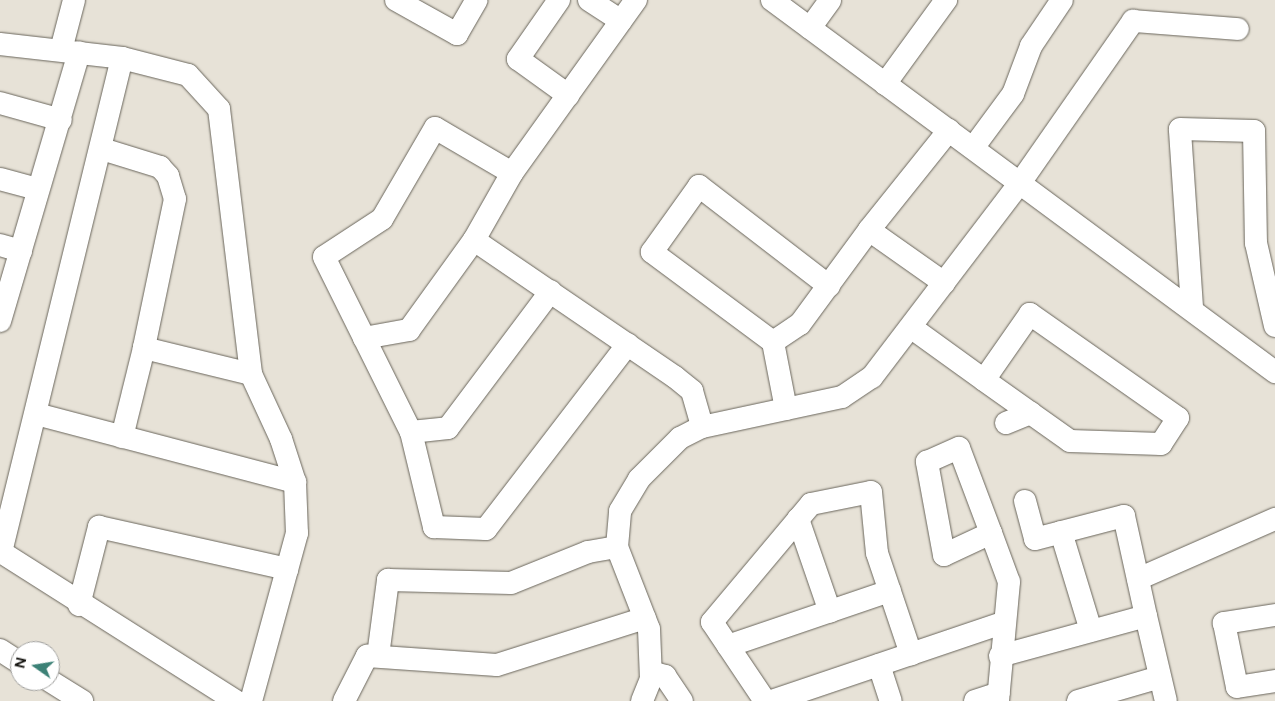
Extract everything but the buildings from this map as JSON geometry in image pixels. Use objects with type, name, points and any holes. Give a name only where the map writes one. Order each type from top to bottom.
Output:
[{"type":"street","points":[[1,315],[10,248],[38,189],[61,120],[70,51],[74,0]]},
{"type":"street","points":[[396,0],[457,34],[477,0]]},
{"type":"street","points":[[559,0],[518,58],[568,95]]},
{"type":"street","points":[[589,0],[621,21]]},
{"type":"street","points":[[364,338],[409,330],[474,240],[512,173],[636,0]]},
{"type":"street","points":[[772,0],[1192,307],[1275,372]]},
{"type":"street","points":[[810,28],[830,0]]},
{"type":"street","points":[[885,84],[946,0]]},
{"type":"street","points":[[973,148],[1013,94],[1031,46],[1062,0]]},
{"type":"street","points":[[642,701],[651,672],[645,618],[617,547],[620,511],[638,479],[680,438],[702,427],[842,397],[856,390],[912,328],[1020,183],[1133,21],[1238,29]]},
{"type":"street","points":[[0,44],[122,58],[188,75],[219,109],[251,374],[281,439],[295,482],[297,533],[250,701]]},
{"type":"street","points":[[122,58],[102,149],[36,414],[7,502],[1,552],[79,605],[236,701]]},
{"type":"street","points":[[0,103],[61,120]]},
{"type":"street","points":[[512,173],[435,128],[382,219],[324,257],[411,432],[434,527],[486,529],[628,344]]},
{"type":"street","points":[[1192,307],[1180,129],[1254,131],[1256,243],[1275,326]]},
{"type":"street","points":[[773,342],[800,324],[869,230],[949,130]]},
{"type":"street","points":[[102,149],[150,161],[168,176],[173,187],[174,217],[122,437]]},
{"type":"street","points":[[0,178],[38,189]]},
{"type":"street","points":[[786,409],[773,342],[652,252],[699,186],[829,286]]},
{"type":"street","points":[[869,230],[944,283]]},
{"type":"street","points":[[474,240],[628,344],[692,391],[702,427]]},
{"type":"street","points":[[411,432],[448,428],[551,291]]},
{"type":"street","points":[[912,328],[984,380],[1070,441],[1161,444],[1178,418],[1030,314],[984,380]]},
{"type":"street","points":[[144,348],[251,374]]},
{"type":"street","points":[[1006,423],[1031,413]]},
{"type":"street","points":[[36,414],[295,482]]},
{"type":"street","points":[[765,701],[712,622],[811,504],[870,492],[877,553],[911,654]]},
{"type":"street","points":[[1025,501],[1035,539],[1124,516],[1166,701]]},
{"type":"street","points":[[798,519],[830,612]]},
{"type":"street","points":[[1138,579],[1275,519]]},
{"type":"street","points":[[79,605],[99,527],[287,569]]},
{"type":"street","points":[[1061,532],[1090,632]]},
{"type":"street","points":[[975,701],[998,697],[1000,656],[1009,582],[991,533]]},
{"type":"street","points":[[378,656],[388,580],[511,582],[588,552],[617,547]]},
{"type":"street","points":[[728,646],[890,591]]},
{"type":"street","points":[[1275,615],[1224,624],[1237,686],[1275,681]]},
{"type":"street","points":[[1000,656],[1146,616]]},
{"type":"street","points":[[344,701],[368,656],[497,666],[645,618]]},
{"type":"street","points":[[772,701],[1005,622]]},
{"type":"street","points":[[879,665],[891,701]]},
{"type":"street","points":[[651,672],[665,676],[682,701]]},
{"type":"street","points":[[1078,701],[1160,677]]},
{"type":"street","points":[[60,687],[82,701]]}]
